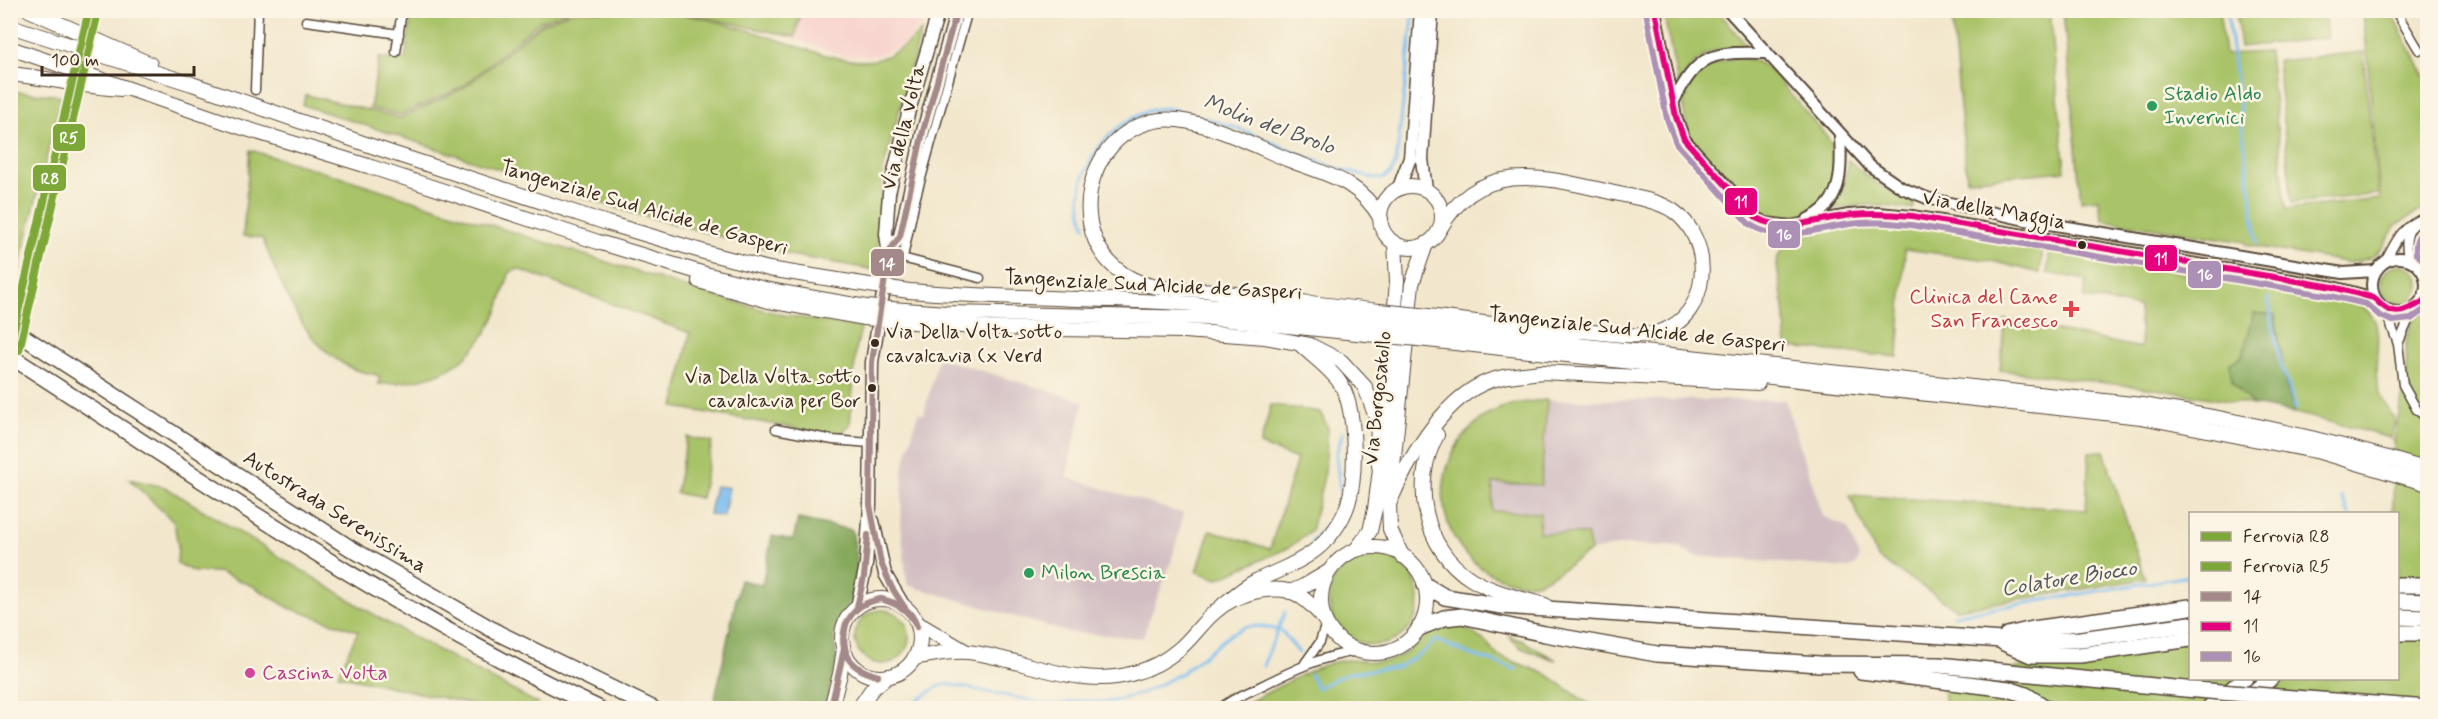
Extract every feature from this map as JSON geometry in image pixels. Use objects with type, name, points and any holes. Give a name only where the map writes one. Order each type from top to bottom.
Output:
[{"type":"highway","name":"Autostrada Serenissima","points":[[10,328],[350,548],[500,634],[652,708]]},
{"type":"highway","name":"Autostrada Serenissima","points":[[17,360],[342,570],[494,657],[598,708]]},
{"type":"highway","points":[[1425,585],[1445,597],[1519,608],[2032,642],[2080,639],[2189,624]]},
{"type":"highway","points":[[2399,585],[2427,585]]},
{"type":"highway","points":[[2399,601],[2427,602]]},
{"type":"highway","points":[[1993,638],[2033,628],[2189,608]]},
{"type":"highway","points":[[1419,628],[1444,618],[1462,616],[1565,638],[1657,654],[1820,664],[1939,665],[2185,689],[2427,708]]},
{"type":"highway","points":[[2399,617],[2427,618]]},
{"type":"highway","points":[[2399,633],[2427,633]]},
{"type":"highway","points":[[1993,638],[2031,655],[2080,655],[2189,639]]},
{"type":"highway","points":[[1820,664],[1894,676],[1991,685],[2026,695],[2046,708]]},
{"type":"highway","points":[[2209,708],[2243,680]]},
{"type":"highway","points":[[2234,708],[2269,680]]},
{"type":"highway","points":[[2329,700],[2364,708]]},
{"type":"main road","points":[[29,10],[192,84]]},
{"type":"main road","name":"Via della Volta","points":[[857,607],[864,577],[870,505],[872,362],[889,255],[886,234],[889,193],[908,114],[939,10]]},
{"type":"main road","name":"Via della Volta","points":[[889,255],[900,236],[923,131],[957,10]]},
{"type":"main road","points":[[1381,219],[1385,202],[1398,190],[1410,158],[1421,10]]},
{"type":"main road","points":[[1426,190],[1422,159],[1432,10]]},
{"type":"main road","name":"Tangenziale Sud Alcide de Gasperi","points":[[10,26],[192,84],[389,152],[711,254],[769,269],[909,291],[1232,307],[1776,370],[1839,372],[2182,411],[2322,440],[2427,471]]},
{"type":"main road","name":"Tangenziale Sud Alcide de Gasperi","points":[[10,48],[70,67],[86,80],[136,90],[244,128],[705,274],[865,312],[903,316],[1130,315],[1377,323]]},
{"type":"main road","points":[[10,74],[66,82],[86,80]]},
{"type":"main road","name":"Via Borgosatollo","points":[[1226,294],[1161,289],[1132,279],[1116,268],[1096,242],[1088,210],[1091,180],[1106,152],[1118,139],[1133,129],[1161,120],[1179,120],[1200,125],[1346,182],[1371,201],[1381,219],[1383,228],[1395,243],[1397,281],[1386,421],[1373,523],[1365,540],[1356,550]]},
{"type":"main road","name":"Via Borgosatollo","points":[[1402,555],[1390,530],[1389,504],[1412,284],[1426,244],[1440,229],[1449,213],[1467,197],[1496,182],[1514,177],[1552,179],[1659,204],[1681,217],[1691,231],[1702,260],[1700,289],[1688,312],[1661,332],[1644,336],[1584,330],[1564,331]]},
{"type":"main road","points":[[1398,190],[1412,186],[1426,190],[1435,197],[1441,207],[1440,229]]},
{"type":"main road","points":[[1395,243],[1410,248],[1426,244]]},
{"type":"main road","points":[[1050,298],[1067,292],[1211,296],[1226,294],[1377,323],[1419,328],[1564,331],[1776,370],[1797,370]]},
{"type":"main road","points":[[903,316],[987,328],[1184,331],[1265,337],[1298,343],[1332,354],[1350,368],[1365,387],[1377,420],[1379,466]]},
{"type":"main road","points":[[914,658],[940,653],[967,652],[1081,676],[1119,676],[1143,670],[1172,655],[1223,605],[1255,581],[1295,564],[1314,551],[1332,534],[1348,504],[1351,491],[1354,431],[1350,404],[1341,386],[1330,371],[1298,343]]},
{"type":"main road","points":[[1389,504],[1398,482],[1448,408],[1481,384],[1511,375],[1541,372],[1758,383],[1776,370]]},
{"type":"main road","name":"Tangenziale Sud Alcide de Gasperi","points":[[1797,370],[2181,423],[2320,452],[2427,484]]},
{"type":"main road","points":[[1521,375],[1481,392],[1445,423],[1427,458],[1424,472],[1424,501],[1427,518],[1441,548],[1469,578],[1489,589],[1559,609]]},
{"type":"main road","name":"Via della Volta","points":[[870,505],[881,563],[892,588],[906,608]]},
{"type":"main road","points":[[1223,605],[1248,594],[1290,591],[1330,571],[1341,559],[1356,550],[1384,548],[1402,555],[1420,573],[1425,585],[1426,607],[1419,628],[1408,641],[1393,650],[1376,653],[1358,651],[1336,638],[1313,606],[1290,591]]},
{"type":"main road","points":[[1325,621],[1321,599],[1322,589],[1330,571]]},
{"type":"main road","points":[[831,708],[844,649],[844,626],[857,607],[873,600],[890,600],[906,608],[917,623],[967,652]]},
{"type":"main road","points":[[859,708],[873,689],[888,676],[907,667],[914,658],[920,641],[917,623]]},
{"type":"main road","points":[[844,649],[848,658],[861,671],[869,675],[888,676]]},
{"type":"street","points":[[255,90],[258,10]]},
{"type":"street","points":[[396,52],[402,10]]},
{"type":"street","name":"Via della Volta","points":[[903,257],[915,200],[968,10]]},
{"type":"street","points":[[1655,10],[1673,103],[1684,139],[1747,211],[1766,223],[1791,226],[1818,214],[1836,191],[1841,175],[1840,136]]},
{"type":"street","points":[[1728,10],[1767,52]]},
{"type":"street","points":[[2409,10],[2397,13],[2419,50]]},
{"type":"street","points":[[306,21],[399,34]]},
{"type":"street","points":[[1673,103],[1692,69],[1707,58],[1725,53],[1767,52]]},
{"type":"street","name":"Via della Maggia","points":[[1767,52],[1840,136],[1879,174],[1902,188],[1936,201],[2026,220],[2343,273],[2375,271]]},
{"type":"street","name":"Via della Maggia","points":[[1791,226],[1868,213],[1912,216],[2333,287],[2377,301]]},
{"type":"street","points":[[2408,259],[2406,242],[2409,229],[2427,216]]},
{"type":"street","points":[[2427,216],[2400,232],[2385,262],[2375,271],[2372,289],[2398,344],[2403,385],[2417,410],[2427,419]]},
{"type":"street","points":[[889,255],[980,278]]},
{"type":"street","points":[[2385,262],[2400,258],[2408,259],[2425,270],[2427,286],[2421,303],[2398,344]]},
{"type":"street","points":[[2377,301],[2397,313],[2421,303]]},
{"type":"street","points":[[776,429],[833,440],[870,443]]},
{"type":"street","points":[[1302,666],[1320,642],[1325,621]]},
{"type":"street","points":[[1221,708],[1302,666],[1330,656],[1358,651]]},
{"type":"shaded area","points":[[795,11],[928,11],[923,24],[900,47],[874,56],[845,56],[787,37]]},
{"type":"shaded area","points":[[938,358],[1084,401],[1066,477],[1184,514],[1170,565],[1142,638],[1067,632],[907,585],[901,524],[903,469],[918,413],[924,414]]},
{"type":"shaded area","points":[[1547,400],[1785,400],[1823,516],[1848,528],[1859,557],[1856,565],[1849,568],[1694,556],[1678,546],[1622,545],[1591,551],[1587,535],[1539,533],[1540,513],[1492,511],[1493,483],[1541,484]]},
{"type":"green space","points":[[412,10],[569,11],[539,22],[464,86],[401,115],[370,108],[379,58],[405,60]]},
{"type":"green space","points":[[653,10],[721,23],[827,55],[860,61],[887,56],[905,46],[921,32],[883,170],[876,270],[790,255],[630,212],[303,105],[306,95],[401,118],[464,88],[541,24],[572,12]]},
{"type":"green space","points":[[801,10],[795,37],[677,11]]},
{"type":"green space","points":[[1663,11],[1718,11],[1749,48],[1726,48],[1708,54],[1692,66],[1678,84]]},
{"type":"green space","points":[[1951,11],[2050,11],[2065,171],[1967,180]]},
{"type":"green space","points":[[2063,11],[2219,11],[2225,54],[2269,52],[2286,209],[2380,199],[2363,11],[2390,11],[2427,80],[2427,207],[2396,225],[2384,245],[2372,257],[2352,263],[2246,245],[2245,242],[2103,220],[2098,199],[2081,201]]},
{"type":"green space","points":[[2236,11],[2324,11],[2327,38],[2240,47]]},
{"type":"green space","points":[[2363,52],[2378,194],[2292,203],[2277,61]]},
{"type":"green space","points":[[1736,58],[1753,60],[1768,68],[1828,138],[1835,158],[1836,176],[1830,193],[1820,206],[1805,215],[1788,219],[1770,217],[1751,207],[1693,141],[1684,111],[1689,86],[1706,68]]},
{"type":"green space","points":[[10,91],[62,96],[11,300]]},
{"type":"green space","points":[[250,150],[713,296],[779,314],[861,328],[856,349],[850,425],[839,436],[674,407],[690,333],[518,269],[510,272],[497,312],[487,331],[463,359],[449,369],[418,380],[378,384],[380,376],[349,367],[317,343],[295,311],[262,238],[243,236]]},
{"type":"green space","points":[[1848,160],[1879,185],[1915,203],[1913,209],[1870,205],[1832,209],[1843,186]]},
{"type":"green space","points":[[1887,223],[1965,231],[2043,247],[2040,273],[1988,260],[1905,249],[1898,357],[1787,347],[1784,307],[1777,268],[1778,256],[1785,244],[1805,234],[1850,226]]},
{"type":"green space","points":[[2050,251],[2353,301],[2365,309],[2376,326],[2378,336],[2377,383],[2382,398],[2395,420],[2391,438],[2295,413],[2286,385],[2275,315],[2253,313],[2252,328],[2232,382],[2253,405],[2155,389],[2000,370],[2005,320],[2141,348],[2139,307],[2084,298],[2087,280],[2047,273]]},
{"type":"green space","points":[[2400,265],[2413,271],[2419,284],[2413,297],[2400,303],[2387,297],[2381,284],[2387,271]]},
{"type":"green space","points":[[2427,308],[2427,708],[1945,708],[1943,687],[1948,673],[1986,676],[2189,624],[2189,680],[2399,680],[2399,512],[2393,512],[2394,440],[2407,372],[2406,341],[2411,322]]},
{"type":"green space","points":[[2253,313],[2275,315],[2286,385],[2295,413],[2253,405],[2232,382],[2230,363],[2243,356]]},
{"type":"green space","points":[[1547,400],[1541,485],[1493,483],[1492,511],[1540,513],[1539,533],[1587,534],[1591,551],[1540,581],[1518,583],[1491,574],[1474,562],[1461,548],[1451,532],[1446,515],[1443,496],[1445,477],[1450,459],[1460,441],[1481,418],[1511,405]]},
{"type":"green space","points":[[1271,405],[1320,412],[1328,428],[1325,472],[1311,531],[1288,548],[1218,579],[1197,572],[1210,530],[1270,549],[1297,459],[1260,445]]},
{"type":"green space","points":[[687,437],[712,442],[701,498],[676,493]]},
{"type":"green space","points":[[2104,451],[2145,579],[1956,609],[1878,558],[1849,495],[2086,510],[2089,452]]},
{"type":"green space","points":[[129,479],[165,487],[386,622],[538,704],[537,708],[489,708],[338,675],[358,631],[289,608],[253,586],[218,572],[194,572],[177,563],[178,546],[174,522]]},
{"type":"green space","points":[[798,519],[852,530],[860,575],[851,600],[836,624],[834,638],[837,660],[825,708],[713,708],[740,580],[762,585],[772,536],[793,540]]},
{"type":"green space","points":[[1374,555],[1391,559],[1406,568],[1415,583],[1419,600],[1415,617],[1406,632],[1391,641],[1374,645],[1357,641],[1342,632],[1333,617],[1329,600],[1333,583],[1342,568],[1357,559]]},
{"type":"green space","points":[[882,610],[892,612],[901,618],[907,627],[909,637],[907,647],[901,656],[892,662],[882,664],[872,662],[863,656],[857,647],[855,637],[857,627],[863,618],[872,612]]},
{"type":"green space","points":[[1462,626],[1486,642],[1497,655],[1546,674],[1586,702],[1602,708],[1421,708],[1366,702],[1341,708],[1244,707],[1294,678],[1317,668],[1346,660],[1380,662],[1394,659],[1437,630],[1444,627]]},
{"type":"green space","points":[[1507,635],[1523,641],[1556,660],[1521,648]]},
{"type":"water","points":[[715,486],[729,488],[723,517],[709,514]]},
{"type":"waterway","name":"Molin del Brolo","points":[[1085,227],[1081,205],[1082,185],[1093,156],[1105,139],[1120,127],[1156,109],[1173,109],[1219,122],[1335,168],[1382,179],[1391,173],[1396,162],[1414,10]]},
{"type":"waterway","name":"Colatore Biocco","points":[[2227,10],[2257,243]]},
{"type":"waterway","name":"Colatore Biocco","points":[[2268,298],[2279,357],[2296,409]]},
{"type":"waterway","name":"Molin del Brolo","points":[[1312,542],[1330,521],[1341,499],[1336,455],[1343,432]]},
{"type":"waterway","name":"Colatore Biocco","points":[[2341,497],[2348,512]]},
{"type":"waterway","name":"Colatore Biocco","points":[[1953,615],[2189,576]]},
{"type":"waterway","name":"Molin del Brolo","points":[[1263,666],[1285,612]]},
{"type":"waterway","points":[[906,708],[937,687],[947,684],[1054,705],[1078,701],[1109,702],[1140,694],[1169,680],[1183,672],[1231,634],[1245,627],[1261,626],[1282,631],[1299,653]]},
{"type":"waterway","points":[[1310,674],[1317,688],[1348,673],[1399,667],[1422,653],[1436,640],[1469,654],[1516,669]]},
{"type":"rail line","name":"R8","points":[[10,346],[89,10]]},
{"type":"rail line","name":"R5","points":[[19,350],[98,12]]},
{"type":"transit line","name":"14","points":[[905,608],[892,588],[881,563],[870,505],[872,362],[889,252],[900,236],[923,131],[957,10]]},
{"type":"transit line","name":"11","points":[[1655,10],[1676,117],[1684,139],[1756,218],[1768,223],[1803,224],[1860,214],[1912,216],[2333,287],[2374,298]]},
{"type":"transit line","name":"16","points":[[1646,12],[1667,119],[1676,143],[1749,224],[1761,230],[1786,234],[1858,223],[1911,225],[2331,296],[2366,304],[2380,316],[2393,321],[2411,319],[2428,307]]},
{"type":"transit line","name":"16","points":[[2428,227],[2416,242],[2416,254],[2428,263]]},
{"type":"transit line","name":"11","points":[[2374,298],[2388,310],[2394,312],[2406,310],[2428,299]]},
{"type":"transit line","name":"14","points":[[857,607],[864,577],[868,535]]},
{"type":"transit line","name":"14","points":[[846,624],[860,607],[881,599]]},
{"type":"transit line","name":"14","points":[[881,599],[908,611],[917,627]]},
{"type":"transit line","name":"14","points":[[881,599],[903,609],[911,616],[917,627]]},
{"type":"transit line","name":"14","points":[[846,624],[844,643],[849,658],[860,669],[878,676]]},
{"type":"transit line","name":"14","points":[[846,624],[843,643],[848,658],[860,669],[878,676]]},
{"type":"transit line","name":"14","points":[[831,708],[844,649]]},
{"type":"place","name":"Stadio Aldo Invernici","points":[[2152,106]]},
{"type":"place","name":"Clinica del Cane San Francesco","points":[[2071,309]]},
{"type":"place","name":"Via Della Volta sotto cavalcavia (x Verd","points":[[875,343]]},
{"type":"place","name":"Via Della Volta sotto cavalcavia per Bor","points":[[872,388]]},
{"type":"place","name":"Milon Brescia","points":[[1029,573]]},
{"type":"place","name":"Cascina Volta","points":[[250,673]]}]
